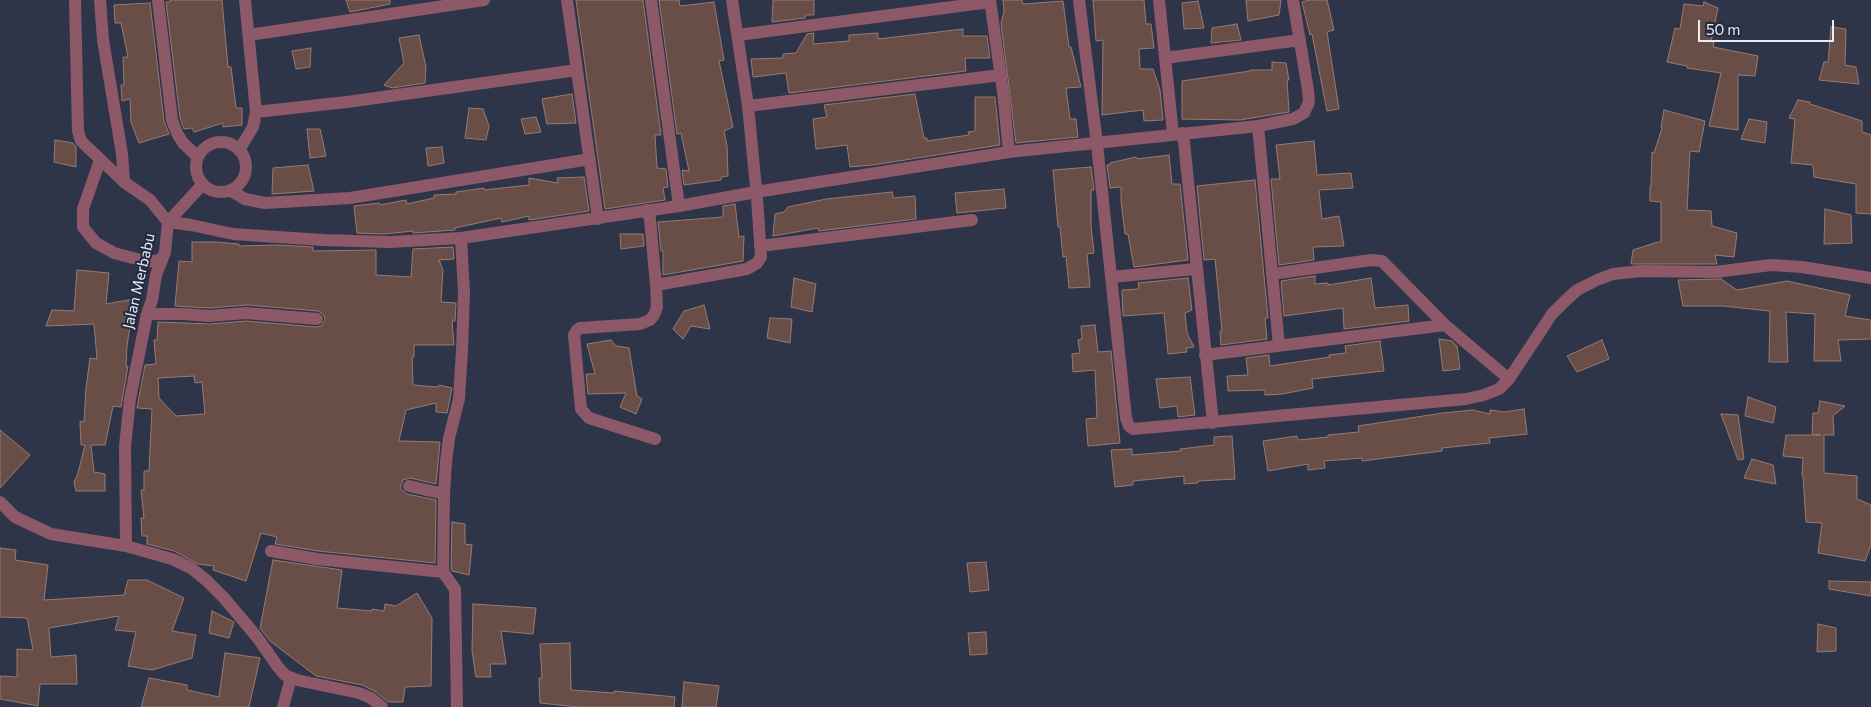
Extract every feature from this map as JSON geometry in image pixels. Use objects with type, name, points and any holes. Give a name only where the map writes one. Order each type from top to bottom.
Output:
[{"type":"street","name":"Jalan Merbabu","points":[[75,0],[78,131],[81,141],[124,182],[150,200],[168,222],[165,252],[156,275],[152,300],[146,314],[130,400],[126,437],[126,546]]},
{"type":"street","points":[[100,0],[103,40],[122,154],[124,182]]},
{"type":"street","points":[[158,0],[172,120],[183,143],[198,157]]},
{"type":"street","points":[[239,150],[253,127],[256,112],[245,0]]},
{"type":"street","points":[[249,35],[484,0]]},
{"type":"street","points":[[567,0],[598,219]]},
{"type":"street","points":[[651,0],[679,206]]},
{"type":"street","points":[[656,284],[753,267],[761,257],[748,106],[732,0]]},
{"type":"street","points":[[1079,0],[1097,144],[1126,418],[1129,426],[1134,428],[1213,423],[1466,399],[1484,395],[1498,389],[1509,379],[1552,314],[1564,302],[1577,290],[1613,274],[1715,272],[1771,265],[1802,267],[1871,278]]},
{"type":"street","points":[[1159,0],[1165,58],[1177,134],[1184,142],[1213,423]]},
{"type":"street","points":[[168,222],[233,234],[323,240],[390,242],[460,238],[598,219],[1009,152],[1258,126],[1293,119],[1304,113],[1309,102],[1293,0]]},
{"type":"street","points":[[738,35],[990,1],[1009,152]]},
{"type":"street","points":[[1165,58],[1300,40]]},
{"type":"street","points":[[256,112],[347,102],[577,70]]},
{"type":"street","points":[[748,106],[1000,75]]},
{"type":"street","points":[[1258,126],[1279,346]]},
{"type":"street","points":[[222,142],[232,144],[244,158],[246,168],[244,177],[238,185],[230,190],[220,192],[211,190],[203,184],[198,176],[196,166],[198,157],[204,149],[212,144],[222,142]]},
{"type":"street","points":[[230,190],[245,199],[265,203],[350,198],[590,159]]},
{"type":"street","points":[[100,160],[82,209],[83,227],[96,243],[114,253],[148,262],[162,259]]},
{"type":"street","points":[[168,222],[203,184]]},
{"type":"street","points":[[647,210],[650,220],[657,307],[650,320],[640,324],[580,328],[574,335],[581,409],[590,418],[655,439]]},
{"type":"street","points":[[760,246],[972,220]]},
{"type":"street","points":[[457,707],[455,589],[443,572],[444,494],[448,438],[458,399],[461,360],[464,294],[460,238]]},
{"type":"street","points":[[1272,274],[1371,260],[1382,261],[1445,325],[1509,379]]},
{"type":"street","points":[[1111,277],[1196,269]]},
{"type":"street","points":[[146,314],[208,316],[246,313],[317,319]]},
{"type":"street","points":[[1205,355],[1445,325]]},
{"type":"street","points":[[409,486],[444,494]]},
{"type":"street","points":[[0,502],[15,517],[51,534],[126,546],[172,559],[190,568],[206,580],[240,617],[278,667],[291,678],[359,693],[371,698],[382,707]]},
{"type":"street","points":[[271,551],[377,566],[443,572]]},
{"type":"street","points":[[283,707],[291,678]]},
{"type":"building","points":[[170,0],[222,0],[228,67],[231,67],[236,108],[242,108],[242,125],[223,127],[223,123],[194,132],[192,128],[184,129],[180,118],[166,2],[170,2]]},
{"type":"building","points":[[346,0],[390,0],[390,4],[350,12]]},
{"type":"building","points":[[576,0],[643,0],[661,135],[655,135],[657,168],[666,169],[668,187],[663,188],[665,200],[605,209]]},
{"type":"building","points":[[659,0],[679,0],[680,6],[714,2],[724,60],[719,61],[733,127],[724,131],[727,146],[728,176],[721,177],[721,180],[684,185],[682,170],[689,171],[681,133],[677,134]]},
{"type":"building","points":[[773,0],[814,0],[814,15],[772,22]]},
{"type":"building","points":[[1003,0],[1022,0],[1023,4],[1063,1],[1069,47],[1071,47],[1081,87],[1066,88],[1070,119],[1076,119],[1078,137],[1016,143],[1001,23],[1004,12]]},
{"type":"building","points":[[1093,0],[1144,0],[1146,24],[1151,24],[1154,48],[1139,49],[1140,69],[1153,69],[1160,90],[1163,120],[1144,121],[1143,110],[1102,115],[1103,40],[1096,41]]},
{"type":"building","points":[[1246,0],[1281,0],[1279,15],[1248,21]]},
{"type":"building","points":[[1327,0],[1334,30],[1327,32],[1339,109],[1327,111],[1312,34],[1310,35],[1302,2]]},
{"type":"building","points":[[1198,1],[1204,28],[1184,29],[1182,3]]},
{"type":"building","points":[[1704,2],[1718,8],[1711,42],[1714,42],[1713,47],[1758,56],[1755,76],[1738,75],[1738,130],[1709,126],[1721,73],[1687,68],[1687,66],[1667,62],[1675,28],[1680,29],[1684,4],[1703,6]]},
{"type":"building","points":[[150,3],[164,121],[169,134],[139,143],[131,122],[130,99],[122,101],[121,85],[124,85],[123,57],[128,57],[121,23],[115,23],[114,5]]},
{"type":"building","points":[[1237,24],[1241,40],[1211,43],[1212,28]]},
{"type":"building","points":[[1831,27],[1846,29],[1845,65],[1856,67],[1859,84],[1819,80],[1824,62],[1828,62]]},
{"type":"building","points":[[963,29],[963,36],[987,36],[990,58],[965,58],[966,71],[789,93],[786,73],[753,77],[751,59],[783,58],[783,54],[796,53],[807,34],[814,33],[813,44],[849,41],[849,35],[878,33],[878,39]]},
{"type":"building","points":[[419,35],[426,67],[425,83],[392,88],[384,85],[404,63],[399,38]]},
{"type":"building","points":[[311,48],[310,67],[296,69],[292,51]]},
{"type":"building","points":[[1272,62],[1286,63],[1289,80],[1287,80],[1289,112],[1240,120],[1182,119],[1182,81],[1250,70],[1272,70]]},
{"type":"building","points":[[572,94],[576,123],[547,124],[542,99]]},
{"type":"building","points":[[915,94],[924,138],[927,138],[927,141],[969,135],[968,132],[975,131],[975,97],[995,97],[1000,145],[850,167],[847,145],[816,149],[813,119],[827,117],[824,105]]},
{"type":"building","points":[[1798,100],[1810,102],[1810,104],[1862,121],[1862,132],[1871,135],[1871,214],[1856,213],[1856,184],[1814,177],[1813,165],[1791,163],[1795,119],[1789,118]]},
{"type":"building","points":[[469,108],[483,109],[489,126],[486,140],[465,138]]},
{"type":"building","points":[[1664,110],[1705,121],[1699,152],[1690,151],[1687,210],[1711,211],[1712,226],[1737,233],[1734,257],[1715,255],[1717,264],[1631,264],[1633,250],[1661,242],[1661,202],[1650,201],[1650,186],[1652,152],[1654,153],[1662,128]]},
{"type":"building","points":[[536,117],[541,132],[525,134],[521,119]]},
{"type":"building","points":[[1749,119],[1767,122],[1765,143],[1741,139]]},
{"type":"building","points":[[307,129],[320,129],[326,156],[310,158]]},
{"type":"building","points":[[55,140],[73,143],[76,147],[76,167],[54,162]]},
{"type":"building","points":[[1314,141],[1317,175],[1351,173],[1353,188],[1319,190],[1322,219],[1339,216],[1344,246],[1313,247],[1314,260],[1279,265],[1271,179],[1280,179],[1276,145]]},
{"type":"building","points":[[442,147],[444,163],[428,166],[426,148]]},
{"type":"building","points":[[1169,155],[1172,184],[1180,184],[1188,260],[1134,267],[1128,234],[1125,234],[1121,187],[1110,188],[1107,165],[1136,157],[1137,159]]},
{"type":"building","points":[[308,165],[314,191],[272,194],[273,168]]},
{"type":"building","points":[[1091,167],[1094,190],[1091,190],[1091,225],[1094,253],[1087,254],[1090,287],[1069,288],[1066,256],[1063,257],[1060,227],[1058,227],[1053,170]]},
{"type":"building","points":[[584,177],[589,211],[529,220],[529,216],[502,222],[501,218],[455,228],[455,230],[385,234],[357,233],[354,206],[379,203],[380,205],[406,200],[407,204],[434,198],[434,195],[456,194],[456,192],[484,188],[484,190],[529,185],[529,178],[558,183],[557,178]]},
{"type":"building","points":[[1255,180],[1268,318],[1265,318],[1267,339],[1221,345],[1220,331],[1222,331],[1215,259],[1204,260],[1197,186]]},
{"type":"building","points":[[1004,189],[1006,208],[957,213],[955,193]]},
{"type":"building","points":[[892,192],[893,198],[915,196],[916,219],[819,231],[818,228],[773,236],[775,214],[784,212],[788,207],[826,199]]},
{"type":"building","points":[[735,204],[739,237],[744,236],[743,261],[663,275],[663,251],[661,251],[658,222],[723,217],[723,206]]},
{"type":"building","points":[[1825,209],[1851,215],[1852,243],[1824,244]]},
{"type":"building","points":[[620,234],[643,234],[644,246],[621,249]]},
{"type":"building","points":[[192,242],[216,242],[239,244],[239,246],[278,245],[313,247],[313,251],[376,250],[376,275],[411,277],[413,249],[453,247],[454,259],[439,260],[443,270],[441,302],[456,303],[455,321],[452,321],[454,345],[414,345],[414,357],[412,357],[413,385],[438,387],[439,385],[452,388],[447,413],[436,412],[436,403],[406,410],[399,441],[440,442],[436,484],[410,478],[403,480],[401,485],[401,489],[407,494],[436,500],[435,563],[318,551],[275,544],[277,537],[261,533],[246,581],[213,570],[214,566],[198,564],[174,551],[147,544],[147,536],[142,536],[141,518],[144,518],[141,490],[144,490],[144,471],[149,471],[152,409],[137,408],[145,365],[156,364],[154,340],[157,340],[158,322],[210,324],[246,321],[316,327],[321,326],[325,320],[324,315],[318,311],[247,305],[209,308],[175,306],[179,261],[192,262]],"holes":[[[194,376],[195,383],[202,382],[205,414],[176,416],[159,398],[158,378]]]},
{"type":"building","points":[[77,270],[109,273],[106,304],[134,299],[127,346],[126,367],[128,366],[121,407],[113,406],[105,445],[91,445],[94,472],[105,474],[105,491],[76,491],[74,482],[85,445],[81,445],[80,421],[84,422],[90,358],[97,359],[94,324],[46,326],[52,310],[74,311]]},
{"type":"building","points":[[1315,276],[1315,284],[1328,283],[1328,285],[1371,278],[1375,308],[1408,305],[1409,321],[1344,329],[1343,308],[1284,316],[1281,281]]},
{"type":"building","points":[[794,278],[816,284],[812,312],[791,307]]},
{"type":"building","points":[[1188,278],[1192,310],[1185,313],[1187,333],[1194,347],[1186,348],[1187,352],[1168,354],[1164,313],[1123,316],[1122,290],[1139,289],[1138,283]]},
{"type":"building","points":[[1721,279],[1737,290],[1787,281],[1850,295],[1845,316],[1871,320],[1871,339],[1838,340],[1841,361],[1814,361],[1815,314],[1786,312],[1788,362],[1769,362],[1770,311],[1723,306],[1683,306],[1678,280]]},
{"type":"building","points":[[704,305],[710,329],[691,326],[683,339],[673,329],[684,311]]},
{"type":"building","points":[[770,318],[792,319],[790,343],[767,338]]},
{"type":"building","points":[[1095,325],[1098,352],[1111,351],[1120,443],[1088,446],[1086,419],[1097,418],[1095,370],[1073,372],[1072,354],[1080,353],[1078,340],[1082,339],[1081,326]]},
{"type":"building","points":[[1439,339],[1452,341],[1457,346],[1460,369],[1443,371]]},
{"type":"building","points":[[611,340],[616,346],[629,348],[637,396],[642,399],[636,414],[620,407],[626,393],[588,394],[586,374],[595,374],[587,344]]},
{"type":"building","points":[[1602,340],[1609,359],[1577,372],[1567,356]]},
{"type":"building","points":[[1380,341],[1384,371],[1312,379],[1313,388],[1282,394],[1265,395],[1265,390],[1228,391],[1227,376],[1248,375],[1246,358],[1269,355],[1270,366],[1330,357],[1329,355],[1346,353],[1345,346]]},
{"type":"building","points":[[1190,377],[1195,415],[1178,417],[1177,406],[1160,408],[1156,379]]},
{"type":"building","points":[[1748,397],[1776,407],[1773,423],[1745,416]]},
{"type":"building","points":[[1820,401],[1845,406],[1833,416],[1834,435],[1824,435],[1824,473],[1857,476],[1857,499],[1871,505],[1871,545],[1865,561],[1818,553],[1822,523],[1806,522],[1802,476],[1803,458],[1783,456],[1786,435],[1821,435],[1812,434],[1813,413],[1818,413]]},
{"type":"building","points":[[1524,409],[1527,434],[1489,438],[1490,443],[1442,448],[1442,451],[1362,461],[1362,458],[1324,461],[1325,468],[1308,470],[1308,464],[1268,471],[1263,441],[1297,436],[1298,440],[1328,437],[1328,435],[1359,432],[1358,426],[1443,413],[1473,410],[1490,414],[1490,410],[1504,412]]},
{"type":"building","points":[[1721,414],[1738,415],[1744,459],[1738,460]]},
{"type":"building","points":[[0,430],[30,455],[0,488]]},
{"type":"building","points":[[1232,436],[1235,479],[1198,481],[1198,483],[1184,484],[1184,476],[1133,481],[1133,485],[1115,487],[1111,450],[1132,449],[1132,455],[1181,451],[1180,449],[1214,445],[1214,437]]},
{"type":"building","points":[[1752,459],[1773,465],[1776,484],[1744,478]]},
{"type":"building","points":[[452,522],[465,524],[465,544],[472,545],[469,575],[452,571],[451,569]]},
{"type":"building","points":[[0,548],[16,550],[15,560],[48,565],[44,600],[124,595],[128,580],[147,580],[184,598],[172,631],[196,635],[192,658],[152,670],[128,666],[136,632],[115,630],[119,616],[49,628],[51,657],[76,655],[77,684],[40,684],[38,706],[0,699],[0,676],[17,677],[17,649],[33,650],[27,618],[0,617]]},
{"type":"building","points":[[273,560],[342,570],[337,608],[384,611],[385,604],[396,606],[417,593],[432,618],[431,686],[405,687],[403,702],[388,702],[376,692],[362,685],[316,676],[270,641],[260,628]]},
{"type":"building","points":[[986,562],[989,590],[970,592],[967,563]]},
{"type":"building","points":[[1829,581],[1871,582],[1871,596],[1829,589]]},
{"type":"building","points":[[473,604],[536,608],[533,634],[501,631],[506,664],[490,664],[491,677],[476,677],[472,651]]},
{"type":"building","points":[[212,611],[234,622],[229,638],[209,633]]},
{"type":"building","points":[[1818,624],[1836,628],[1836,651],[1817,652]]},
{"type":"building","points":[[986,632],[987,654],[970,655],[968,633]]},
{"type":"building","points":[[570,643],[571,690],[614,693],[614,691],[675,697],[674,707],[579,707],[540,703],[539,678],[542,678],[540,644]]},
{"type":"building","points":[[225,653],[260,658],[249,707],[141,707],[149,678],[187,685],[187,690],[219,697]]},
{"type":"building","points":[[684,682],[719,686],[716,707],[682,707]]}]
